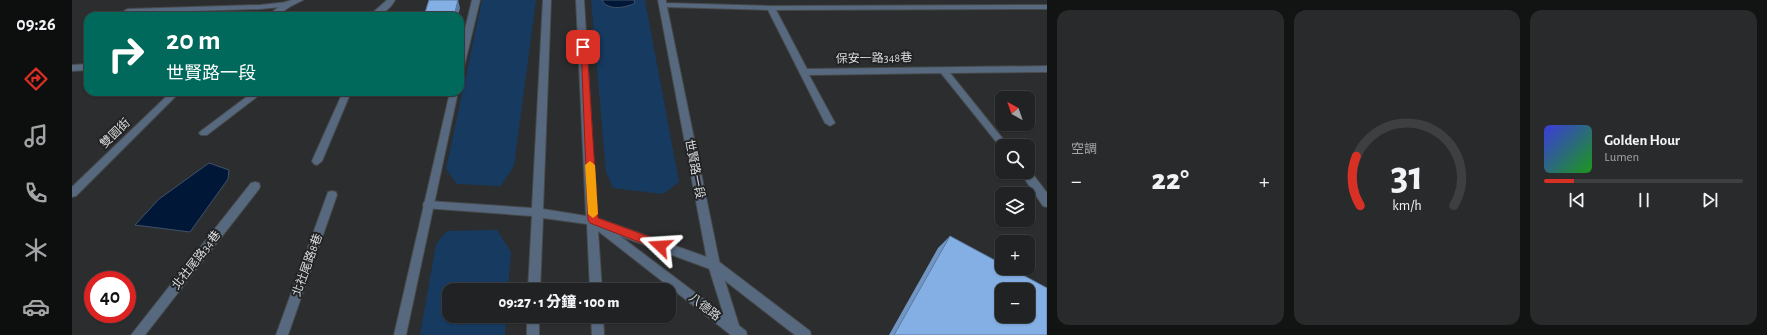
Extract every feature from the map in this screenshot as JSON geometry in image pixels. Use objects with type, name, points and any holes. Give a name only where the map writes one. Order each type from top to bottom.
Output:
[{"type":"street","points":[[128,11],[260,7],[288,4],[299,0]]},
{"type":"street","points":[[378,12],[389,4],[391,0]]},
{"type":"street","points":[[464,50],[476,0]]},
{"type":"street","points":[[534,283],[547,0]]},
{"type":"street","points":[[580,0],[596,283]]},
{"type":"street","points":[[730,0],[747,7]]},
{"type":"street","points":[[662,3],[771,8],[1047,7]]},
{"type":"street","name":"世賢路一段","points":[[662,3],[714,266],[738,334]]},
{"type":"street","points":[[277,12],[288,4]]},
{"type":"street","points":[[771,8],[830,123]]},
{"type":"street","points":[[72,68],[84,68]]},
{"type":"street","name":"保安一路348巷","points":[[805,72],[1047,69]]},
{"type":"street","points":[[943,70],[998,139]]},
{"type":"street","name":"雙園街","points":[[72,193],[172,96]]},
{"type":"street","points":[[204,133],[254,96]]},
{"type":"street","points":[[317,161],[344,96]]},
{"type":"street","points":[[400,335],[453,96]]},
{"type":"street","points":[[1030,179],[1045,198],[1047,203]]},
{"type":"street","name":"北社尾路34巷","points":[[137,335],[255,186]]},
{"type":"street","name":"北社尾路8巷","points":[[282,335],[332,195]]},
{"type":"street","points":[[428,205],[537,212],[593,220],[714,266],[805,335]]},
{"type":"street","name":"八德路","points":[[593,220],[738,334]]},
{"type":"street","points":[[533,323],[533,335]]},
{"type":"street","points":[[597,323],[598,335]]},
{"type":"shaded area","points":[[482,0],[536,0],[514,166],[501,186],[457,184],[446,169],[462,96],[464,96],[464,84]]},
{"type":"shaded area","points":[[591,0],[645,0],[679,182],[663,194],[613,188],[606,172]]},
{"type":"shaded area","points":[[602,0],[634,0],[635,3],[617,8],[608,6]]},
{"type":"shaded area","points":[[209,163],[229,170],[228,179],[190,232],[135,225],[159,199]]},
{"type":"shaded area","points":[[497,230],[511,252],[509,283],[442,283],[442,323],[506,323],[505,335],[420,335],[436,244],[447,231]]},
{"type":"building","points":[[429,0],[458,0],[455,12],[425,12]]},
{"type":"building","points":[[950,236],[995,260],[995,275],[1023,275],[1047,288],[1047,335],[894,335]]},
{"type":"slow traffic","points":[[590,165],[593,214]]},
{"type":"route","points":[[583,47],[593,220],[660,246]]}]
